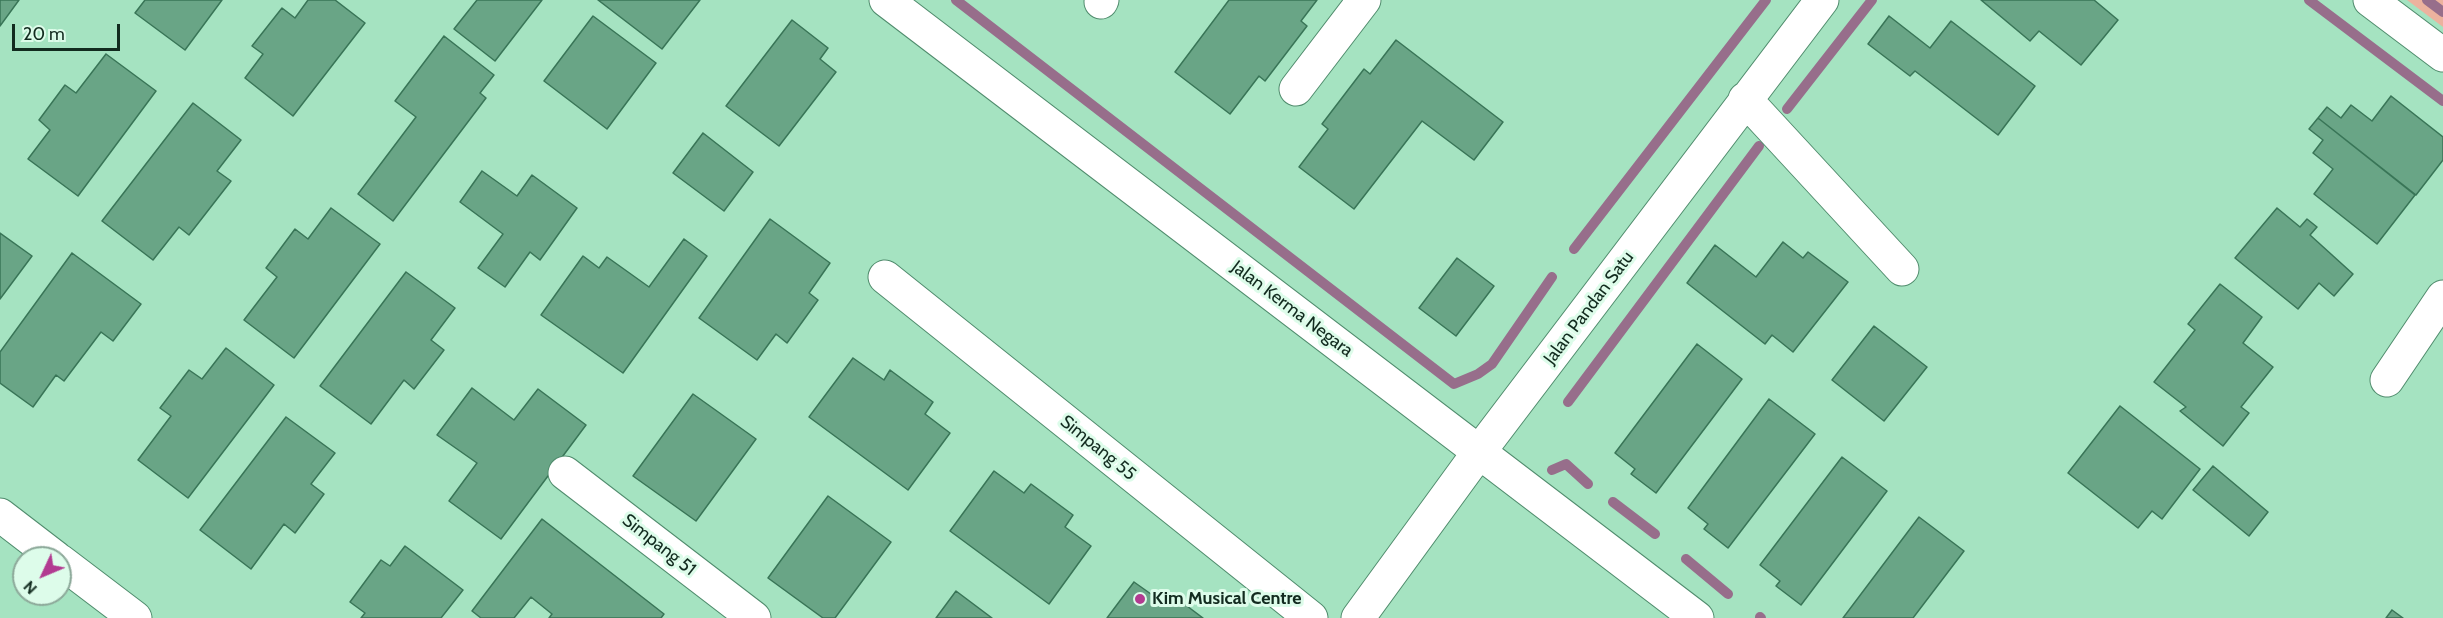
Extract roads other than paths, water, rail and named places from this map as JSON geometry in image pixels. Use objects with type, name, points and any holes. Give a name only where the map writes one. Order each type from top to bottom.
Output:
[{"type":"street","name":"Jalan Kerma Negara","points":[[886,0],[1697,618]]},
{"type":"street","points":[[1296,89],[1364,0]]},
{"type":"street","name":"Jalan Pandan Satu","points":[[1358,618],[1479,452],[1822,0]]},
{"type":"street","points":[[2370,0],[2443,55]]},
{"type":"street","points":[[1745,99],[1902,270]]},
{"type":"street","name":"Simpang 55","points":[[885,277],[1311,618]]},
{"type":"street","points":[[2387,380],[2443,297]]},
{"type":"street","name":"Simpang 51","points":[[565,473],[754,618]]},
{"type":"street","points":[[0,515],[40,546]]},
{"type":"street","points":[[72,570],[135,618]]},
{"type":"waterway","points":[[956,0],[1454,384],[1478,374],[1492,364],[1552,277]]},
{"type":"waterway","points":[[1574,249],[1766,0]]},
{"type":"waterway","points":[[1787,109],[1872,0]]},
{"type":"waterway","points":[[2309,0],[2443,101]]},
{"type":"waterway","points":[[2427,0],[2443,12]]},
{"type":"waterway","points":[[1568,402],[1759,146]]},
{"type":"waterway","points":[[1552,470],[1566,464],[1588,484]]},
{"type":"waterway","points":[[1613,502],[1655,534]]},
{"type":"waterway","points":[[1686,559],[1728,594]]},
{"type":"place","name":"Kim Musical Centre","points":[[1140,599]]}]
